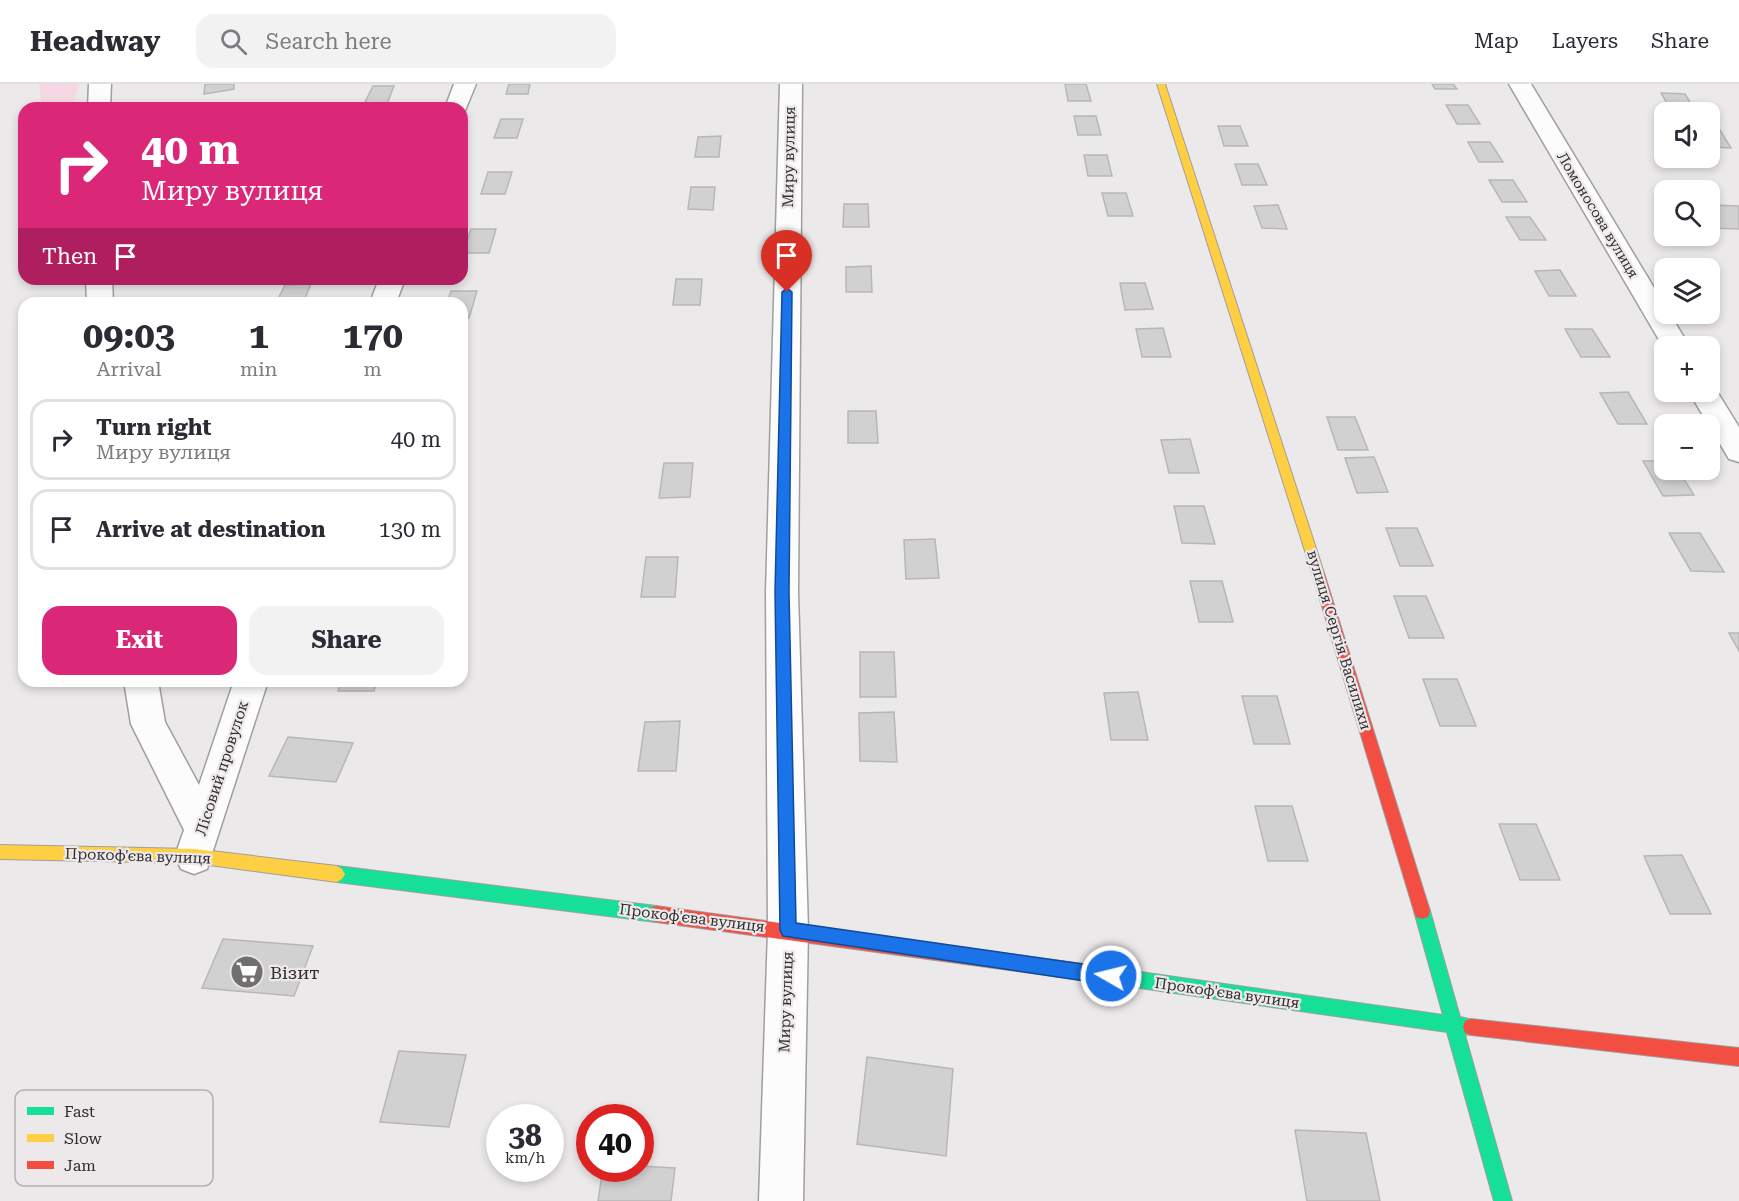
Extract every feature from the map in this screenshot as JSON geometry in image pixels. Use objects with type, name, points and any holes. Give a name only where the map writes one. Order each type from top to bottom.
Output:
[{"type":"street","points":[[99,102],[100,84]]},
{"type":"street","points":[[458,102],[465,84]]},
{"type":"street","name":"Миру вулиця","points":[[781,1201],[788,930],[782,592],[791,84]]},
{"type":"street","name":"вулиця Сергія Василихи","points":[[1161,84],[1325,594],[1457,1026],[1503,1201]]},
{"type":"street","name":"Ломоносова вулиця","points":[[1520,84],[1670,336]]},
{"type":"street","points":[[1709,402],[1739,451]]},
{"type":"street","points":[[142,687],[148,724],[198,842]]},
{"type":"street","name":"Лісовий провулок","points":[[198,842],[249,687]]},
{"type":"street","name":"Прокоф'єва вулиця","points":[[0,852],[198,842],[1457,1026],[1739,1057]]},
{"type":"shaded area","points":[[39,84],[80,84],[73,102],[41,102]]},
{"type":"building","points":[[205,84],[234,84],[234,89],[204,94]]},
{"type":"building","points":[[509,84],[530,84],[528,94],[506,94]]},
{"type":"building","points":[[1065,84],[1086,84],[1091,101],[1068,101]]},
{"type":"building","points":[[1432,84],[1453,84],[1457,89],[1435,89]]},
{"type":"building","points":[[373,86],[394,86],[388,102],[365,102]]},
{"type":"building","points":[[1661,93],[1685,94],[1690,102],[1666,102]]},
{"type":"building","points":[[1446,105],[1468,105],[1480,124],[1457,124]]},
{"type":"building","points":[[1074,116],[1096,116],[1101,135],[1078,135]]},
{"type":"building","points":[[501,119],[523,119],[517,138],[494,138]]},
{"type":"building","points":[[1218,126],[1240,126],[1248,146],[1224,146]]},
{"type":"building","points":[[1720,130],[1731,148],[1720,147]]},
{"type":"building","points":[[721,136],[719,157],[695,157],[698,137]]},
{"type":"building","points":[[1468,142],[1490,142],[1503,162],[1479,162]]},
{"type":"building","points":[[1084,155],[1107,155],[1112,176],[1088,176]]},
{"type":"building","points":[[1235,164],[1258,164],[1267,185],[1242,185]]},
{"type":"building","points":[[488,172],[512,172],[505,194],[481,194]]},
{"type":"building","points":[[1489,180],[1513,180],[1527,202],[1502,202]]},
{"type":"building","points":[[691,187],[715,187],[713,210],[688,209]]},
{"type":"building","points":[[1102,193],[1126,193],[1133,216],[1108,216]]},
{"type":"building","points":[[844,204],[868,204],[869,227],[843,227]]},
{"type":"building","points":[[1278,205],[1287,229],[1262,228],[1254,206]]},
{"type":"building","points":[[1720,205],[1739,206],[1739,229],[1720,228]]},
{"type":"building","points":[[1506,217],[1530,217],[1546,240],[1520,240]]},
{"type":"building","points":[[471,229],[496,229],[489,253],[468,253],[468,238]]},
{"type":"building","points":[[871,266],[872,292],[846,292],[846,267]]},
{"type":"building","points":[[1560,270],[1576,296],[1549,296],[1535,271]]},
{"type":"building","points":[[676,279],[702,279],[700,305],[673,305]]},
{"type":"building","points":[[1120,283],[1145,283],[1153,309],[1125,310]]},
{"type":"building","points":[[285,285],[311,285],[306,297],[279,297]]},
{"type":"building","points":[[451,291],[477,291],[469,318],[468,297],[449,297]]},
{"type":"building","points":[[1163,328],[1171,357],[1142,357],[1136,329]]},
{"type":"building","points":[[1565,329],[1592,329],[1610,357],[1581,357]]},
{"type":"building","points":[[1628,392],[1647,424],[1618,424],[1600,393]]},
{"type":"building","points":[[848,411],[876,411],[878,443],[848,443]]},
{"type":"building","points":[[1327,417],[1355,417],[1368,450],[1338,450]]},
{"type":"building","points":[[1190,439],[1199,473],[1169,473],[1161,440]]},
{"type":"building","points":[[1374,457],[1388,492],[1357,493],[1345,458]]},
{"type":"building","points":[[1643,461],[1654,461],[1654,480],[1684,480],[1694,495],[1663,496]]},
{"type":"building","points":[[664,463],[693,463],[690,497],[659,498]]},
{"type":"building","points":[[1174,506],[1204,506],[1215,544],[1182,543]]},
{"type":"building","points":[[1386,528],[1417,528],[1433,566],[1400,566]]},
{"type":"building","points":[[1669,533],[1700,533],[1724,572],[1691,571]]},
{"type":"building","points":[[935,539],[939,578],[906,579],[904,540]]},
{"type":"building","points":[[646,557],[678,557],[675,597],[641,597]]},
{"type":"building","points":[[1190,581],[1222,581],[1233,622],[1199,622]]},
{"type":"building","points":[[1394,596],[1426,596],[1444,638],[1409,638]]},
{"type":"building","points":[[1729,633],[1739,633],[1739,651]]},
{"type":"building","points":[[860,652],[894,652],[896,697],[860,697]]},
{"type":"building","points":[[1423,679],[1457,679],[1476,726],[1440,726]]},
{"type":"building","points":[[340,687],[375,687],[374,691],[338,691]]},
{"type":"building","points":[[1138,692],[1148,740],[1111,740],[1104,693]]},
{"type":"building","points":[[1242,696],[1277,696],[1290,744],[1254,744]]},
{"type":"building","points":[[894,712],[897,762],[860,761],[859,713]]},
{"type":"building","points":[[680,721],[676,771],[638,771],[645,722]]},
{"type":"building","points":[[288,737],[353,743],[336,782],[269,776]]},
{"type":"building","points":[[1255,806],[1292,806],[1308,861],[1268,861]]},
{"type":"building","points":[[1499,824],[1536,824],[1560,880],[1520,880]]},
{"type":"building","points":[[1682,855],[1711,914],[1670,914],[1644,856]]},
{"type":"building","points":[[223,939],[313,946],[294,996],[202,988]]},
{"type":"building","points":[[399,1051],[466,1055],[449,1127],[380,1122]]},
{"type":"building","points":[[867,1057],[953,1069],[946,1156],[857,1144]]},
{"type":"building","points":[[1295,1130],[1366,1133],[1380,1201],[1307,1201]]},
{"type":"building","points":[[654,1167],[675,1168],[671,1201],[598,1201],[601,1182],[654,1182]]},
{"type":"traffic: fast","points":[[337,874],[656,914]]},
{"type":"traffic: fast","points":[[1422,911],[1503,1201]]},
{"type":"traffic: fast","points":[[1105,975],[1471,1027]]},
{"type":"traffic: slow","points":[[1161,84],[1318,573]]},
{"type":"traffic: slow","points":[[0,852],[194,856],[337,874]]},
{"type":"traffic: jam","points":[[1318,573],[1422,911]]},
{"type":"traffic: jam","points":[[656,914],[1105,975]]},
{"type":"traffic: jam","points":[[1471,1027],[1739,1057]]},
{"type":"place","name":"Візит","points":[[247,972]]},
{"type":"route","points":[[787,292],[782,592],[788,930],[1111,976]]}]
